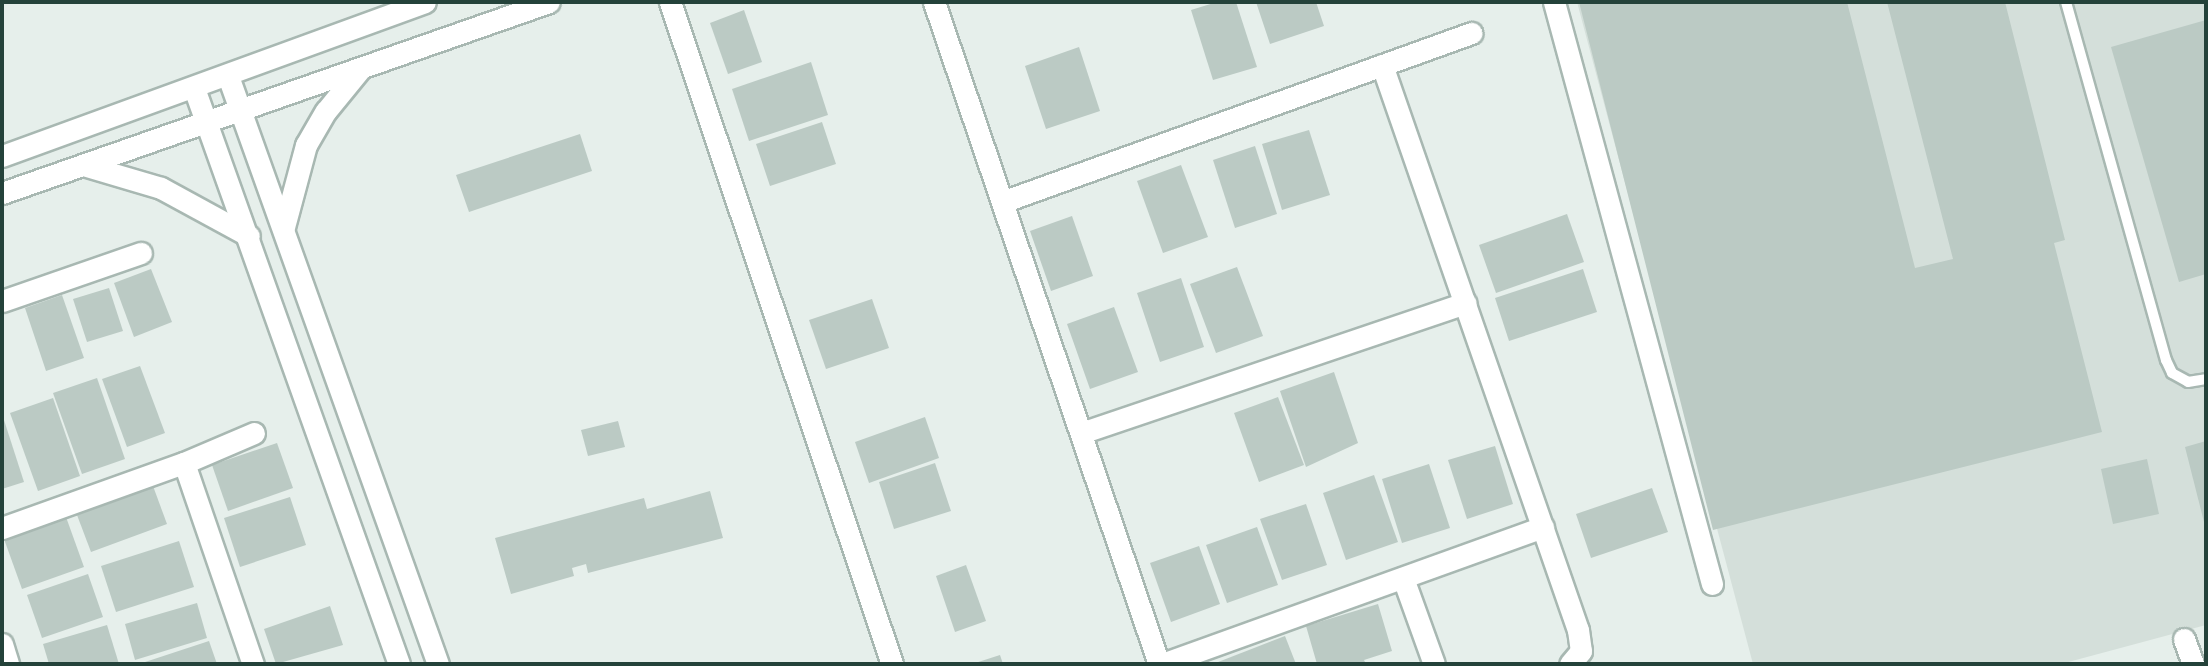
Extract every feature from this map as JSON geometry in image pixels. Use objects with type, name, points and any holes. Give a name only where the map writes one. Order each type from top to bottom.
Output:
[{"type":"street","points":[[2,156],[228,76],[425,2]]},
{"type":"street","points":[[2,193],[549,2]]},
{"type":"street","points":[[670,2],[892,664]]},
{"type":"street","points":[[934,2],[1160,664],[1543,527]]},
{"type":"street","points":[[1554,2],[1712,584]]},
{"type":"street","points":[[1002,202],[1472,33]]},
{"type":"street","points":[[1382,65],[1578,630],[1581,651],[1570,664]]},
{"type":"street","points":[[284,227],[306,145],[326,111],[363,66]]},
{"type":"street","points":[[228,76],[308,292],[438,664]]},
{"type":"street","points":[[194,88],[273,301],[399,664]]},
{"type":"street","points":[[83,165],[161,188],[249,236]]},
{"type":"street","points":[[2,301],[141,253]]},
{"type":"street","points":[[273,301],[308,292]]},
{"type":"street","points":[[1081,433],[1466,303]]},
{"type":"street","points":[[2,528],[184,463],[254,433]]},
{"type":"street","points":[[184,463],[253,664]]},
{"type":"street","points":[[1403,578],[1434,664]]},
{"type":"street","points":[[376,597],[410,586]]},
{"type":"street","points":[[2184,639],[2193,664]]},
{"type":"street","points":[[2,644],[8,664]]},
{"type":"lane","points":[[2066,2],[2166,360],[2172,373],[2188,382],[2206,379]]},
{"type":"shaded area","points":[[1577,2],[2206,2],[2206,625],[2061,664],[1753,664]]},
{"type":"building","points":[[1217,2],[1236,2],[1257,67],[1213,80],[1191,10]]},
{"type":"building","points":[[1256,2],[1316,2],[1324,26],[1270,44]]},
{"type":"building","points":[[1579,2],[1847,2],[1915,268],[1953,259],[1887,2],[2005,2],[2065,240],[2054,243],[2102,432],[1713,530]]},
{"type":"building","points":[[744,10],[762,62],[728,74],[710,23]]},
{"type":"building","points":[[2206,20],[2206,274],[2179,282],[2111,47]]},
{"type":"building","points":[[1079,47],[1100,111],[1046,129],[1025,66]]},
{"type":"building","points":[[811,62],[828,115],[749,141],[732,89]]},
{"type":"building","points":[[822,122],[836,164],[770,186],[756,144]]},
{"type":"building","points":[[1309,130],[1330,195],[1282,210],[1262,144]]},
{"type":"building","points":[[580,134],[592,171],[469,212],[456,175]]},
{"type":"building","points":[[1255,146],[1277,214],[1235,228],[1213,160]]},
{"type":"building","points":[[1181,165],[1208,237],[1163,253],[1137,181]]},
{"type":"building","points":[[1567,214],[1584,262],[1496,293],[1479,245]]},
{"type":"building","points":[[1072,216],[1093,276],[1051,291],[1030,231]]},
{"type":"building","points":[[1237,267],[1263,336],[1216,353],[1190,284]]},
{"type":"building","points":[[151,269],[172,322],[134,337],[114,283]]},
{"type":"building","points":[[1583,269],[1597,312],[1509,341],[1495,298]]},
{"type":"building","points":[[1181,278],[1204,347],[1160,362],[1137,293]]},
{"type":"building","points":[[109,288],[123,331],[87,342],[73,299]]},
{"type":"building","points":[[62,295],[84,358],[46,371],[25,308]]},
{"type":"building","points":[[872,299],[889,348],[826,369],[809,320]]},
{"type":"building","points":[[1114,307],[1138,372],[1090,389],[1067,324]]},
{"type":"building","points":[[140,366],[165,433],[127,447],[102,379]]},
{"type":"building","points":[[1334,372],[1358,443],[1306,467],[1280,391]]},
{"type":"building","points":[[97,378],[125,459],[82,474],[53,393]]},
{"type":"building","points":[[1278,397],[1304,465],[1259,482],[1234,413]]},
{"type":"building","points":[[53,398],[80,476],[38,491],[10,413]]},
{"type":"building","points":[[925,417],[939,458],[869,483],[855,442]]},
{"type":"building","points":[[4,420],[24,482],[2,489],[2,421]]},
{"type":"building","points":[[618,421],[625,447],[588,456],[581,430]]},
{"type":"building","points":[[2206,441],[2206,526],[2205,526],[2185,447]]},
{"type":"building","points":[[277,443],[293,488],[228,511],[212,465]]},
{"type":"building","points":[[1495,446],[1513,504],[1467,519],[1448,460]]},
{"type":"building","points":[[2147,459],[2159,514],[2113,524],[2101,469]]},
{"type":"building","points":[[935,463],[951,511],[894,529],[879,482]]},
{"type":"building","points":[[1429,464],[1450,528],[1402,543],[1382,479]]},
{"type":"building","points":[[1374,475],[1398,542],[1346,560],[1323,493]]},
{"type":"building","points":[[153,486],[167,524],[91,552],[77,515]]},
{"type":"building","points":[[1652,488],[1668,532],[1591,558],[1576,514]]},
{"type":"building","points":[[710,491],[723,538],[588,573],[586,564],[572,568],[574,576],[511,594],[495,538],[644,498],[647,509]]},
{"type":"building","points":[[290,497],[306,545],[240,567],[224,518]]},
{"type":"building","points":[[1306,504],[1327,565],[1282,580],[1260,519]]},
{"type":"building","points":[[66,517],[84,567],[22,589],[4,539]]},
{"type":"building","points":[[1257,527],[1278,585],[1227,603],[1206,545]]},
{"type":"building","points":[[179,541],[194,587],[116,612],[101,566]]},
{"type":"building","points":[[1199,546],[1220,604],[1171,622],[1150,563]]},
{"type":"building","points":[[966,565],[986,621],[955,632],[936,576]]},
{"type":"building","points":[[88,574],[103,617],[42,638],[27,595]]},
{"type":"building","points":[[197,603],[207,638],[135,660],[125,624]]},
{"type":"building","points":[[1378,604],[1392,651],[1364,660],[1366,664],[1317,664],[1306,626]]},
{"type":"building","points":[[330,606],[343,645],[276,664],[264,629]]},
{"type":"building","points":[[107,625],[119,664],[49,664],[43,644]]},
{"type":"building","points":[[1285,636],[1296,664],[1213,664]]},
{"type":"building","points":[[209,641],[217,664],[139,664]]},
{"type":"building","points":[[1000,655],[1003,664],[972,664]]}]
